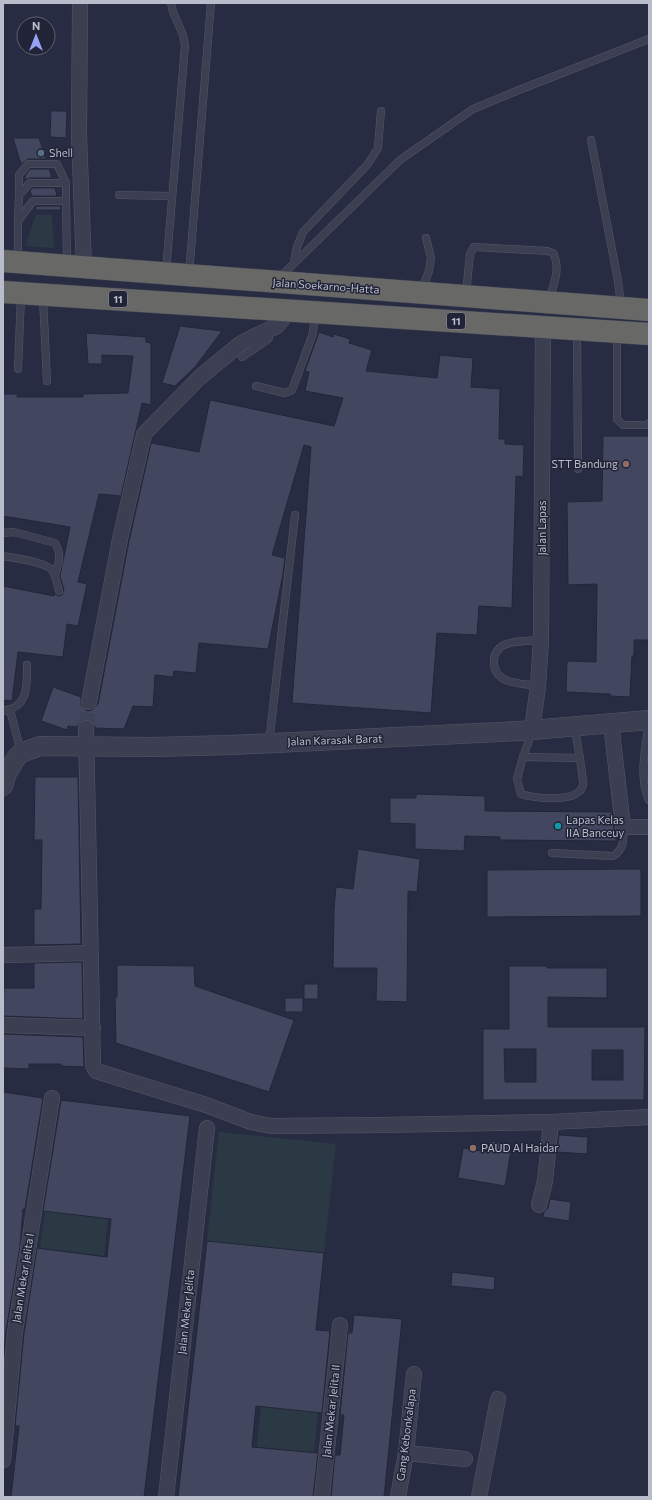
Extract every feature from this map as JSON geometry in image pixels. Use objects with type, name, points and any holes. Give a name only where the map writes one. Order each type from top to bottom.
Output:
[{"type":"highway","name":"Jalan Soekarno-Hatta","points":[[10,262],[649,310]]},
{"type":"highway","name":"11","points":[[12,292],[649,334]]},
{"type":"street","points":[[76,267],[80,3]]},
{"type":"street","points":[[89,702],[120,539],[144,434],[187,389],[234,349],[253,337],[277,326],[290,310]]},
{"type":"street","name":"Jalan Lapas","points":[[532,730],[538,686],[541,640],[543,327]]},
{"type":"street","name":"Jalan Karasak Barat","points":[[21,753],[40,746],[86,738],[152,747],[269,743],[532,730],[575,727],[611,722],[649,720]]},
{"type":"street","points":[[611,722],[623,827],[649,827]]},
{"type":"street","points":[[86,738],[93,1065],[96,1071],[206,1105],[251,1122],[271,1126],[550,1122],[649,1117]]},
{"type":"street","points":[[3,786],[12,764],[21,753]]},
{"type":"street","points":[[5,955],[90,953]]},
{"type":"street","points":[[3,1025],[93,1028]]},
{"type":"street","name":"Jalan Mekar Jelita I","points":[[3,1460],[15,1332],[52,1098]]},
{"type":"street","points":[[539,1205],[546,1181],[550,1122]]},
{"type":"street","name":"Jalan Mekar Jelita","points":[[166,1497],[207,1128]]},
{"type":"street","name":"Jalan Mekar Jelita II","points":[[322,1497],[340,1325]]},
{"type":"street","name":"Gang Kebonkalapa","points":[[398,1497],[406,1453],[414,1374]]},
{"type":"street","points":[[479,1497],[498,1399]]},
{"type":"street","points":[[406,1453],[465,1459]]},
{"type":"lane","points":[[166,274],[185,45],[183,35],[173,12],[172,3]]},
{"type":"lane","points":[[189,276],[211,3]]},
{"type":"lane","points":[[279,283],[294,262],[400,160],[473,109],[649,41]]},
{"type":"lane","points":[[294,262],[302,232],[368,164],[378,148],[381,111]]},
{"type":"lane","points":[[591,140],[618,281],[621,308]]},
{"type":"lane","points":[[10,262],[18,221],[19,175],[28,164],[57,164],[66,183],[66,201],[76,267]]},
{"type":"lane","points":[[19,195],[30,183],[66,183]]},
{"type":"lane","points":[[119,195],[172,196]]},
{"type":"lane","points":[[18,221],[33,201],[66,201]]},
{"type":"lane","points":[[420,293],[429,271],[431,258],[426,238]]},
{"type":"lane","points":[[466,296],[470,254],[474,247],[547,251],[553,253],[556,260],[556,277],[548,302]]},
{"type":"lane","points":[[12,292],[18,369]]},
{"type":"lane","points":[[43,294],[47,381]]},
{"type":"lane","points":[[256,386],[285,393],[292,390],[312,336],[316,312]]},
{"type":"lane","points":[[577,329],[578,469]]},
{"type":"lane","points":[[242,357],[269,338],[269,330]]},
{"type":"lane","points":[[617,332],[617,419],[623,424],[647,425],[649,423]]},
{"type":"lane","points":[[269,743],[295,515]]},
{"type":"lane","points":[[3,533],[14,532],[55,543],[60,558],[55,575]]},
{"type":"lane","points":[[3,556],[44,565],[51,568],[55,575],[59,591]]},
{"type":"lane","points":[[538,686],[503,680],[496,674],[493,658],[498,649],[504,645],[513,642],[541,640]]},
{"type":"lane","points":[[21,753],[7,710],[24,697],[26,690],[27,665]]},
{"type":"lane","points":[[649,720],[648,744],[644,760],[644,790],[649,800]]},
{"type":"lane","points":[[532,730],[522,757],[517,779],[521,794],[534,798],[569,797],[579,792],[583,785],[575,727]]},
{"type":"lane","points":[[522,757],[580,758]]},
{"type":"lane","points":[[552,853],[613,856],[619,853],[621,849],[623,827]]},
{"type":"shaded area","points":[[36,215],[52,215],[54,248],[25,246]]},
{"type":"shaded area","points":[[219,1132],[336,1144],[324,1253],[207,1241]]},
{"type":"shaded area","points":[[45,1211],[108,1219],[104,1256],[40,1248]]},
{"type":"shaded area","points":[[261,1406],[318,1412],[314,1453],[257,1447]]},
{"type":"building","points":[[51,111],[67,111],[66,138],[50,137]]},
{"type":"building","points":[[13,138],[39,138],[46,159],[28,159],[21,164]]},
{"type":"building","points":[[30,169],[49,169],[52,178],[30,178],[26,180],[25,176]]},
{"type":"building","points":[[32,188],[55,188],[57,196],[32,196],[30,191]]},
{"type":"building","points":[[36,206],[60,206],[61,210],[36,210]]},
{"type":"building","points":[[180,326],[222,331],[195,367],[175,386],[162,383]]},
{"type":"building","points":[[319,332],[333,337],[334,334],[350,339],[349,343],[372,350],[366,371],[437,378],[440,355],[473,358],[471,387],[500,389],[499,439],[505,439],[505,444],[524,445],[523,477],[516,476],[512,608],[479,606],[477,635],[437,633],[431,713],[292,703],[311,447],[304,445],[272,555],[285,558],[268,649],[199,643],[196,673],[174,671],[173,677],[155,675],[153,707],[133,706],[124,729],[95,728],[93,723],[86,719],[81,721],[77,727],[68,726],[67,730],[41,721],[53,687],[81,697],[81,705],[87,711],[92,710],[98,704],[129,541],[151,443],[199,452],[210,400],[334,426],[343,398],[305,391],[309,372],[305,371]]},
{"type":"building","points":[[86,333],[146,337],[146,342],[151,343],[151,405],[142,403],[121,496],[99,494],[78,582],[87,584],[78,626],[67,624],[63,657],[18,652],[12,701],[3,700],[3,586],[54,596],[54,593],[58,596],[62,595],[64,590],[60,576],[70,527],[3,516],[3,394],[17,394],[17,397],[83,397],[83,394],[128,393],[133,356],[102,355],[102,364],[88,364]]},
{"type":"building","points":[[603,436],[649,436],[649,640],[634,640],[630,697],[610,696],[610,694],[566,692],[567,661],[596,662],[597,584],[568,585],[567,502],[602,501]]},
{"type":"building","points":[[35,777],[78,777],[81,944],[35,945],[34,943],[34,909],[41,909],[42,840],[34,840]]},
{"type":"building","points":[[416,794],[485,796],[485,811],[612,812],[616,841],[500,840],[500,837],[465,836],[464,851],[415,849],[415,824],[390,823],[390,798],[416,798]]},
{"type":"building","points":[[358,849],[420,859],[417,892],[408,891],[407,1002],[376,1001],[377,968],[333,968],[336,887],[353,889]]},
{"type":"building","points":[[641,869],[641,916],[487,917],[487,870]]},
{"type":"building","points":[[82,962],[83,1019],[3,1016],[4,988],[34,988],[34,963]]},
{"type":"building","points":[[117,965],[194,966],[195,986],[294,1020],[269,1092],[116,1043],[115,997],[117,997]]},
{"type":"building","points":[[509,966],[547,966],[547,968],[607,968],[607,998],[548,997],[548,1027],[645,1027],[644,1100],[483,1100],[483,1029],[509,1029]],"holes":[[[504,1049],[536,1049],[536,1082],[505,1082]],[[592,1050],[623,1050],[623,1080],[592,1080]]]},
{"type":"building","points":[[304,984],[318,984],[318,999],[304,999]]},
{"type":"building","points":[[285,998],[303,998],[303,1012],[285,1012]]},
{"type":"building","points":[[3,1034],[83,1037],[84,1067],[61,1066],[61,1064],[29,1064],[29,1069],[3,1068]]},
{"type":"building","points":[[3,1092],[43,1098],[25,1209],[23,1209],[20,1246],[6,1331],[3,1364]]},
{"type":"building","points":[[61,1100],[190,1116],[144,1497],[11,1497],[19,1426],[15,1426],[24,1333],[37,1248],[107,1257],[111,1219],[43,1211]]},
{"type":"building","points":[[559,1135],[588,1137],[587,1154],[557,1152]]},
{"type":"building","points":[[489,1141],[512,1144],[505,1186],[458,1178],[463,1148],[487,1152]]},
{"type":"building","points":[[550,1199],[571,1202],[569,1221],[543,1217],[544,1212],[548,1208]]},
{"type":"building","points":[[207,1241],[324,1253],[316,1330],[330,1331],[322,1413],[256,1406],[252,1447],[318,1453],[313,1497],[178,1497]]},
{"type":"building","points":[[452,1272],[495,1277],[494,1290],[451,1286]]},
{"type":"building","points":[[354,1315],[402,1319],[384,1497],[331,1497],[335,1455],[340,1455],[344,1415],[340,1415],[348,1333],[352,1333]]},
{"type":"tunnel","points":[[86,728],[89,702]]},
{"type":"place","name":"Shell","points":[[41,153]]},
{"type":"place","name":"STT Bandung","points":[[626,464]]},
{"type":"place","name":"Lapas Kelas IIA Banceuy","points":[[558,826]]},
{"type":"place","name":"PAUD Al Haidar","points":[[473,1148]]}]
